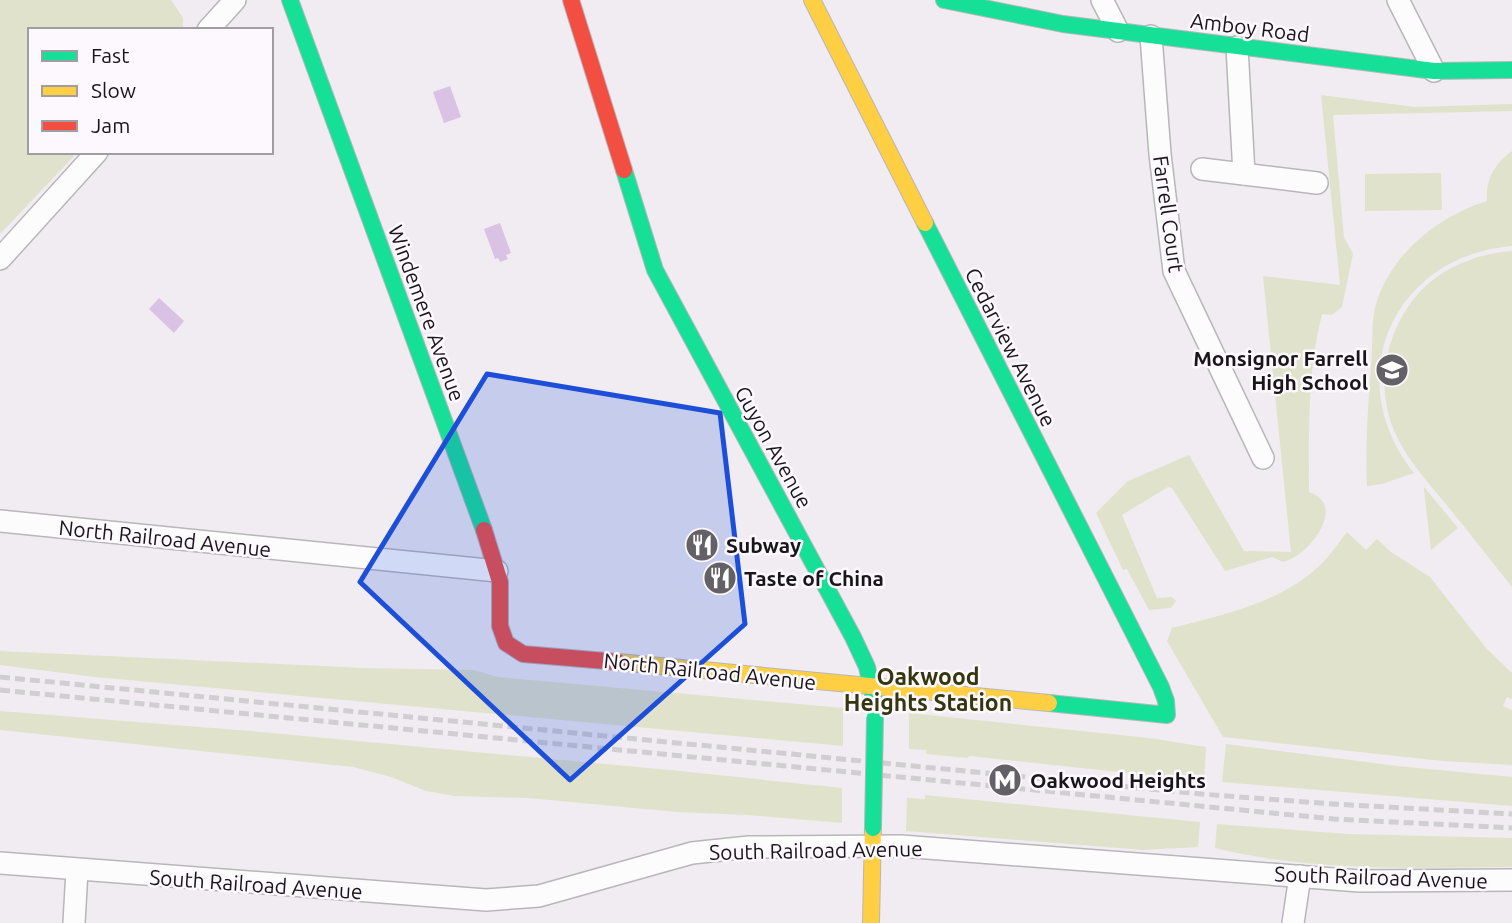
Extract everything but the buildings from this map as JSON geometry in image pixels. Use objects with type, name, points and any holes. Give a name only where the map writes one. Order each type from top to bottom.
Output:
[{"type":"street","points":[[210,28],[235,0]]},
{"type":"street","name":"Windemere Avenue","points":[[290,0],[497,571],[502,598],[500,626],[506,645]]},
{"type":"street","name":"Guyon Avenue","points":[[571,0],[655,270],[838,608],[859,649],[872,686],[875,717],[871,923]]},
{"type":"street","name":"Cedarview Avenue","points":[[812,0],[1161,687],[1167,715]]},
{"type":"street","name":"Amboy Road","points":[[944,0],[1063,24],[1237,47],[1434,71],[1512,70]]},
{"type":"street","points":[[1102,0],[1118,31]]},
{"type":"street","points":[[1398,0],[1434,71]]},
{"type":"street","name":"Farrell Court","points":[[1151,36],[1160,154],[1174,271],[1263,458]]},
{"type":"street","points":[[1237,47],[1244,174]]},
{"type":"street","points":[[0,259],[95,154]]},
{"type":"street","points":[[1202,169],[1317,183]]},
{"type":"street","name":"North Railroad Avenue","points":[[0,521],[497,571]]},
{"type":"street","name":"North Railroad Avenue","points":[[506,645],[523,654],[1167,715]]},
{"type":"street","name":"South Railroad Avenue","points":[[0,863],[506,900],[557,892],[708,850],[873,838],[901,846],[1300,876],[1393,881],[1512,880]]},
{"type":"street","points":[[74,923],[77,870]]},
{"type":"street","points":[[1293,923],[1300,876]]},
{"type":"highlighted area","points":[[487,374],[720,413],[745,624],[570,780],[360,582]]},
{"type":"green space","points":[[0,0],[171,0],[183,18],[183,28],[28,28],[28,154],[76,154],[0,234]]},
{"type":"green space","points":[[1321,95],[1414,107],[1512,104],[1512,111],[1333,115],[1344,237],[1353,254],[1342,307],[1332,315],[1322,314],[1314,358],[1310,403],[1309,492],[1320,499],[1325,508],[1325,519],[1313,541],[1293,558],[1283,562],[1272,557],[1225,571],[1172,488],[1168,487],[1122,515],[1157,598],[1172,597],[1176,601],[1171,608],[1149,610],[1127,569],[1123,570],[1096,513],[1128,481],[1189,455],[1244,551],[1291,552],[1263,276],[1340,285]]},
{"type":"green space","points":[[1512,151],[1512,246],[1470,255],[1436,272],[1408,297],[1390,328],[1380,363],[1381,399],[1392,437],[1414,473],[1367,486],[1367,427],[1373,323],[1382,289],[1391,271],[1417,241],[1451,217],[1487,201],[1492,173]]},
{"type":"green space","points":[[1441,173],[1442,210],[1365,211],[1365,174]]},
{"type":"green space","points":[[1512,251],[1512,587],[1423,477],[1403,448],[1388,413],[1385,377],[1391,341],[1398,324],[1417,295],[1428,284],[1467,261]]},
{"type":"green space","points":[[1424,487],[1458,528],[1431,550],[1424,490]]},
{"type":"green space","points":[[1347,532],[1366,550],[1377,539],[1391,552],[1430,577],[1486,648],[1512,673],[1512,699],[1507,697],[1503,706],[1512,710],[1512,765],[1443,761],[1223,737],[1167,641],[1172,628],[1250,606],[1288,589],[1320,565]]},
{"type":"green space","points":[[0,651],[364,668],[473,670],[498,677],[843,708],[843,746],[95,677],[0,665]]},
{"type":"green space","points":[[0,711],[261,732],[842,788],[842,823],[677,812],[528,798],[455,796],[426,791],[391,777],[353,767],[0,730]]},
{"type":"green space","points":[[909,713],[1149,738],[1206,747],[1204,781],[969,756],[926,754],[926,750],[909,749]]},
{"type":"green space","points":[[1226,744],[1397,766],[1512,777],[1512,806],[1222,782]]},
{"type":"green space","points":[[925,795],[1200,822],[1198,847],[1143,850],[906,831],[907,798],[925,799]]},
{"type":"green space","points":[[1217,824],[1348,834],[1512,838],[1512,867],[1362,867],[1251,856],[1215,848]]},
{"type":"shaded area","points":[[450,86],[461,117],[444,123],[433,92]]},
{"type":"shaded area","points":[[500,223],[511,253],[506,255],[508,259],[500,262],[498,258],[495,259],[484,229]]},
{"type":"shaded area","points":[[159,298],[184,321],[174,333],[149,309]]},
{"type":"railway","points":[[0,677],[1201,794],[1512,814]]},
{"type":"railway","points":[[0,690],[1334,819],[1512,828]]},
{"type":"traffic: fast","points":[[290,0],[484,530]]},
{"type":"traffic: fast","points":[[944,0],[1063,24],[1434,71],[1512,70]]},
{"type":"traffic: fast","points":[[624,170],[655,270],[853,637],[867,667],[875,703]]},
{"type":"traffic: fast","points":[[925,223],[1161,687],[1167,715],[1049,703]]},
{"type":"traffic: fast","points":[[873,828],[875,717]]},
{"type":"traffic: slow","points":[[812,0],[925,223]]},
{"type":"traffic: slow","points":[[618,662],[1049,703]]},
{"type":"traffic: slow","points":[[871,923],[873,828]]},
{"type":"traffic: jam","points":[[571,0],[624,170]]},
{"type":"traffic: jam","points":[[484,530],[500,582],[500,626],[506,643],[523,654],[618,662]]},
{"type":"place","name":"Monsignor Farrell High School","points":[[1392,370]]},
{"type":"place","name":"Subway","points":[[702,545]]},
{"type":"place","name":"Taste of China","points":[[720,578]]},
{"type":"place","name":"Oakwood Heights","points":[[1005,780]]},
{"type":"district","name":"Oakwood Heights Station","points":[[928,689]]}]
